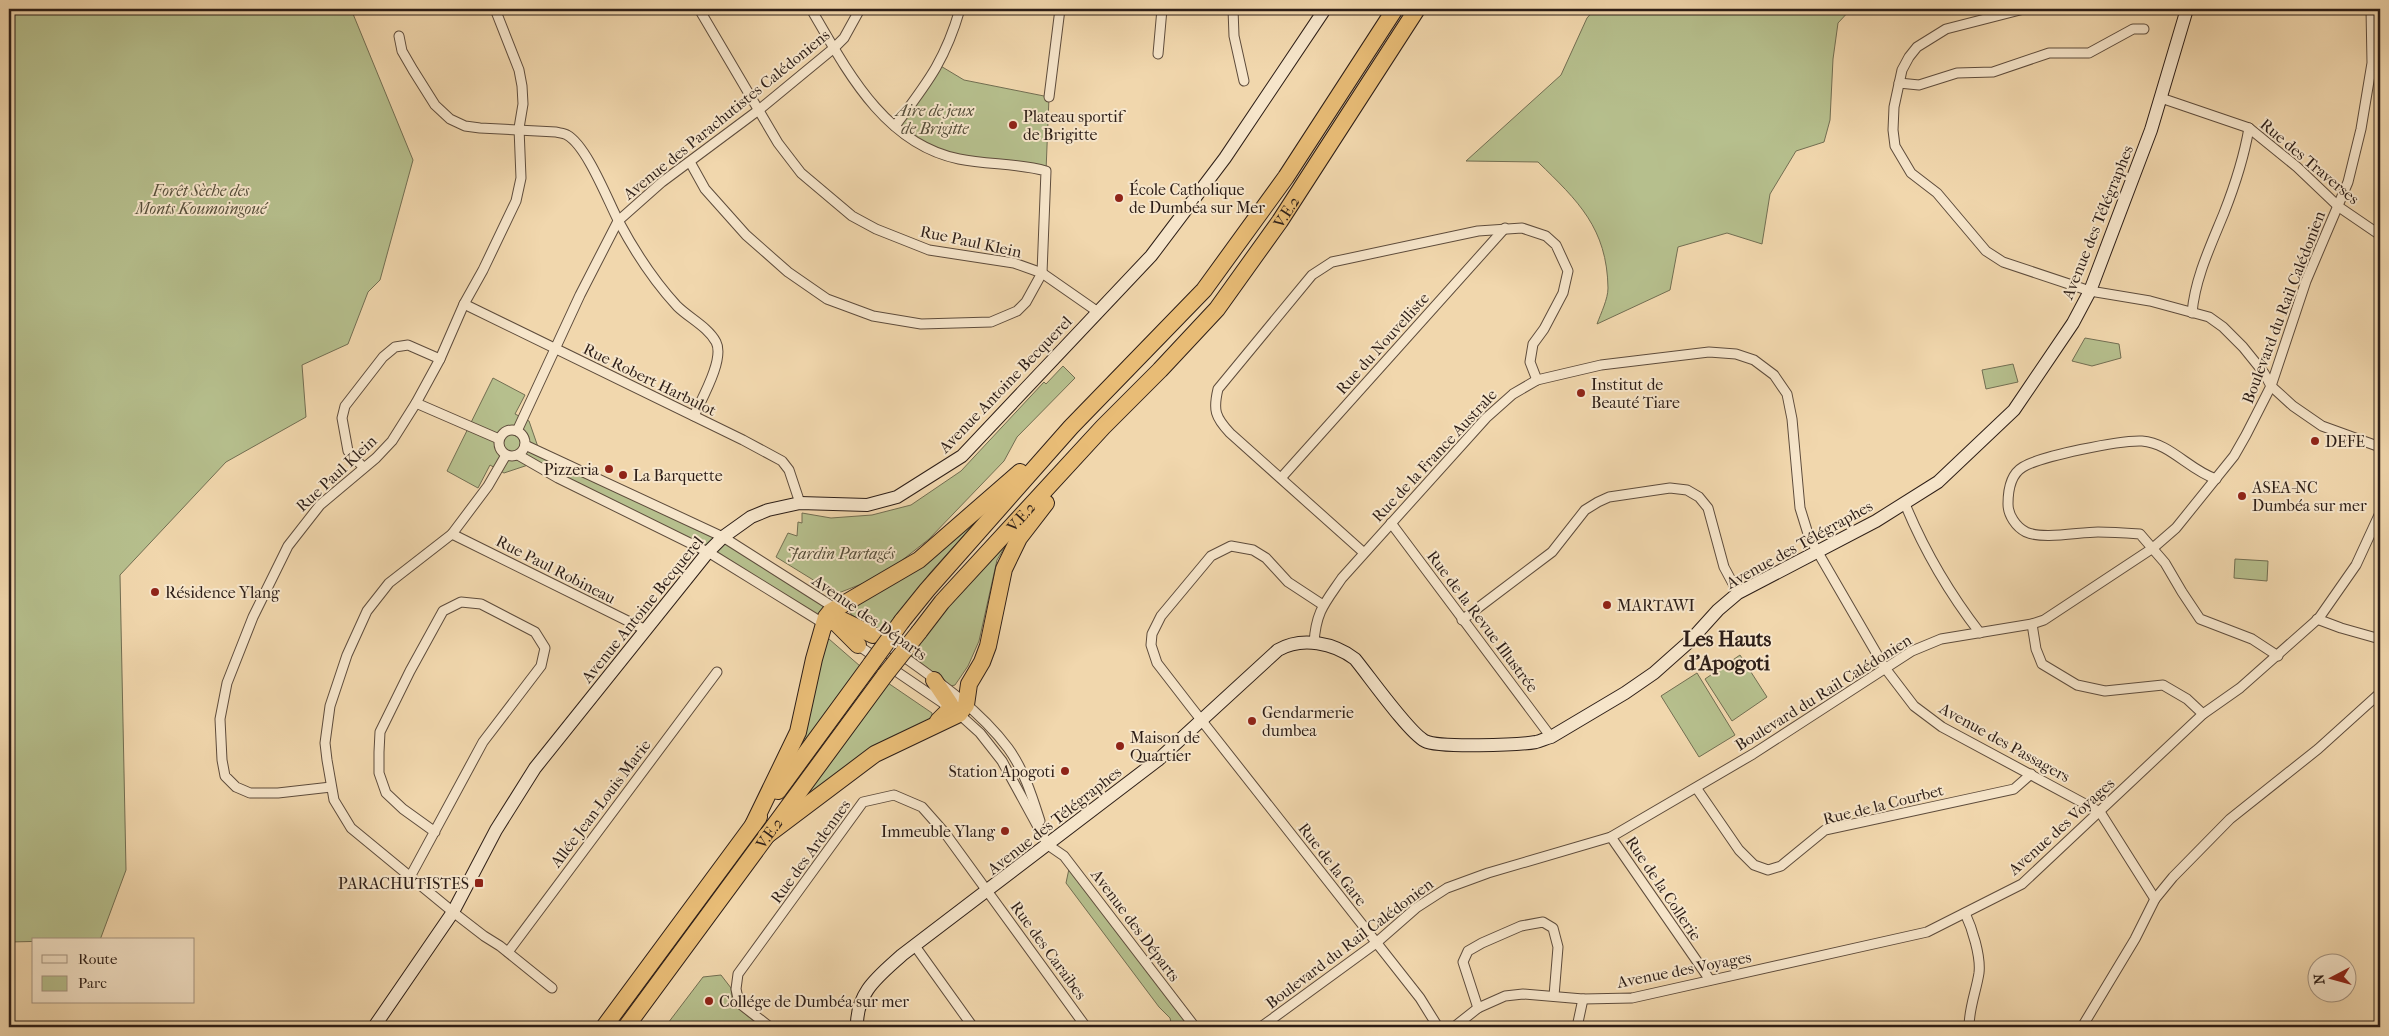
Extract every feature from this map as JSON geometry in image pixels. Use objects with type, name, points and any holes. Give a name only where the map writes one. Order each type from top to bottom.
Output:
[{"type":"highway","name":"V.E.2","points":[[604,1027],[902,621],[927,590],[1071,428],[1204,290],[1286,177],[1395,9]]},
{"type":"highway","name":"V.E.2","points":[[626,1027],[885,675],[942,602],[1103,427],[1217,309],[1280,221],[1417,9]]},
{"type":"highway","points":[[766,836],[875,754],[932,726],[956,705],[982,662],[988,646],[1004,569],[1019,538],[1103,427]]},
{"type":"highway","points":[[753,825],[798,732],[814,659],[831,617],[919,560],[1071,428]]},
{"type":"highway","points":[[831,617],[848,622],[873,635]]},
{"type":"highway","points":[[831,617],[842,631],[858,645]]},
{"type":"highway","points":[[931,687],[956,705]]},
{"type":"street","name":"Rue Paul Klein","points":[[331,787],[278,793],[250,793],[236,787],[225,776],[220,719],[227,683],[253,617],[288,546],[320,505],[376,458],[392,441],[440,359],[464,304],[483,270],[516,201],[521,178],[519,128],[524,104],[519,70],[495,9]]},
{"type":"street","name":"Rue Paul Klein","points":[[699,9],[760,109],[778,143],[801,173],[852,216],[884,232],[928,250],[1014,264],[1042,273],[1098,312]]},
{"type":"street","points":[[690,162],[705,189],[746,235],[788,272],[827,299],[873,316],[920,324],[991,322],[1017,311],[1026,302],[1042,273],[1046,171],[957,159],[924,146],[884,117],[860,90],[811,9]]},
{"type":"street","name":"Avenue des Parachutistes Calédoniens","points":[[517,431],[580,295],[618,221],[662,182],[760,109],[834,48],[844,38],[860,9]]},
{"type":"street","points":[[895,126],[939,65],[951,41],[960,9]]},
{"type":"street","points":[[1050,97],[1060,9]]},
{"type":"street","points":[[1158,54],[1162,9]]},
{"type":"street","points":[[1234,9],[1233,27],[1244,81]]},
{"type":"street","name":"Avenue Antoine Becquerel","points":[[374,1027],[452,912],[496,830],[535,768],[708,552],[723,537],[751,517],[782,505],[800,503],[868,505],[897,497],[926,481],[962,456],[1151,256],[1225,158],[1325,9]]},
{"type":"street","points":[[2024,9],[1946,29],[1917,46],[1908,57],[1902,70],[1894,107],[1893,130],[1895,146],[1911,173],[1937,193],[1979,244],[1994,257],[2003,262],[2090,291],[2150,301],[2209,317],[2223,327],[2259,366],[2271,386],[2293,406],[2322,426],[2380,447]]},
{"type":"street","name":"Avenue des Télégraphes","points":[[857,1027],[860,1002],[872,981],[1158,760],[1278,650],[1293,644],[1314,643],[1335,647],[1355,659],[1407,724],[1424,741],[1441,744],[1515,744],[1538,742],[1551,737],[1625,693],[1654,673],[1690,641],[1712,616],[1738,593],[1817,550],[1876,521],[1938,482],[2014,410],[2073,323],[2090,291],[2141,158],[2187,9]]},
{"type":"street","name":"Boulevard du Rail Calédonien","points":[[1261,1027],[1376,944],[1416,908],[1446,888],[1488,873],[1612,837],[1696,789],[1912,651],[1941,639],[2032,624],[2052,615],[2153,548],[2176,528],[2234,456],[2271,386],[2306,281],[2339,207],[2348,182],[2376,63],[2371,9]]},
{"type":"street","points":[[1899,83],[1919,85],[1957,73],[1992,72],[2049,54],[2090,53],[2133,29],[2144,29]]},
{"type":"street","points":[[399,36],[402,51],[413,70],[435,105],[450,119],[465,126],[519,128],[568,135],[592,165],[618,221],[656,280],[678,307],[716,342],[717,365],[694,416]]},
{"type":"street","name":"Rue des Traverses","points":[[2161,98],[2249,128],[2296,167],[2339,207],[2380,235]]},
{"type":"street","points":[[2192,313],[2193,298],[2245,153],[2249,128]]},
{"type":"street","name":"Rue du Nouvelliste","points":[[1281,478],[1505,228]]},
{"type":"street","points":[[1363,552],[1219,421],[1214,406],[1218,389],[1312,275],[1335,261],[1478,230],[1522,228],[1546,236],[1556,245],[1568,271],[1563,294],[1544,330],[1532,344],[1530,362],[1537,380]]},
{"type":"street","name":"Rue Robert Harbulot","points":[[464,304],[782,461],[789,470],[800,503]]},
{"type":"street","points":[[363,467],[348,450],[342,418],[345,406],[383,357],[395,347],[408,345],[440,359]]},
{"type":"street","name":"Rue de la France Australe","points":[[1314,643],[1315,622],[1323,605],[1363,552],[1486,418],[1513,394],[1537,380],[1601,365],[1709,352],[1736,354],[1754,360],[1774,375],[1787,394],[1792,419],[1800,508],[1809,537],[1817,550]]},
{"type":"street","points":[[416,402],[499,439]]},
{"type":"street","points":[[508,430],[517,431],[524,436],[525,445],[518,455],[506,455],[499,447],[499,439],[508,430]]},
{"type":"street","points":[[2216,479],[2201,474],[2166,448],[2144,441],[2122,442],[2060,455],[2022,467],[2013,478],[2008,493],[2008,508],[2015,523],[2027,532],[2044,534],[2099,532],[2140,534],[2165,563],[2200,618],[2252,639],[2278,656]]},
{"type":"street","name":"Avenue des Départs","points":[[525,445],[723,537],[831,617]]},
{"type":"street","points":[[506,455],[488,486],[452,534],[389,583],[367,611],[347,655],[330,706],[325,743],[334,800],[351,828],[452,912],[508,952],[552,988]]},
{"type":"street","name":"Avenue des Départs","points":[[518,455],[558,478],[708,552],[831,617]]},
{"type":"street","points":[[1462,620],[1552,552],[1576,520],[1591,506],[1609,497],[1670,488],[1687,490],[1699,497],[1708,508],[1724,567],[1738,593]]},
{"type":"street","points":[[1905,504],[1930,558],[1980,633]]},
{"type":"street","name":"Avenue des Voyages","points":[[1454,1027],[1478,1008],[1505,996],[1523,994],[1584,999],[1632,998],[1928,932],[2022,884],[2203,714],[2240,688],[2278,656],[2317,619],[2356,565],[2380,513]]},
{"type":"street","name":"Rue de la Revue Illustrée","points":[[1391,523],[1551,737]]},
{"type":"street","name":"Rue Paul Robineau","points":[[452,534],[646,630]]},
{"type":"street","name":"Rue de la Gare","points":[[1323,605],[1288,582],[1266,558],[1253,550],[1231,546],[1212,556],[1154,626],[1151,645],[1157,663],[1420,998],[1438,1027]]},
{"type":"street","name":"Avenue des Passagers","points":[[1817,550],[1885,668],[1914,706],[1942,727],[2100,812],[2155,899]]},
{"type":"street","points":[[410,878],[435,832],[483,742],[541,666],[545,648],[535,632],[481,604],[461,602],[443,611],[380,732],[379,773],[386,792],[403,809],[435,832]]},
{"type":"street","points":[[2317,619],[2380,639]]},
{"type":"street","points":[[2032,624],[2036,649],[2042,664],[2077,685],[2105,691],[2162,685],[2187,698],[2203,714]]},
{"type":"street","name":"Avenue des Départs","points":[[873,635],[931,687]]},
{"type":"street","name":"Avenue des Départs","points":[[858,645],[931,687]]},
{"type":"street","name":"Allée Jean-Louis Marie","points":[[508,952],[716,672]]},
{"type":"street","points":[[2082,1027],[2135,939],[2155,899],[2178,871],[2230,818],[2318,749],[2380,693]]},
{"type":"street","name":"Avenue des Départs","points":[[956,705],[1002,761],[1048,845],[1064,856],[1195,1027]]},
{"type":"street","name":"Rue de la Courbet","points":[[1696,789],[1739,850],[1754,865],[1768,870],[1781,866],[1825,830],[2014,789],[2031,774]]},
{"type":"street","name":"Rue des Ardennes","points":[[770,1027],[739,1004],[736,989],[738,974],[863,802],[894,795],[922,807],[945,833],[988,891]]},
{"type":"street","name":"Rue de la Collerie","points":[[1612,837],[1710,980]]},
{"type":"street","name":"Rue des Caraibes","points":[[988,891],[1086,1027]]},
{"type":"street","points":[[1965,913],[1973,929],[1979,971],[1969,1013],[1968,1027]]},
{"type":"street","points":[[1478,1008],[1462,962],[1468,951],[1521,926],[1543,922],[1553,928],[1558,947],[1554,996]]},
{"type":"street","points":[[915,946],[973,1027]]},
{"type":"street","points":[[1577,1027],[1584,999]]},
{"type":"green space","name":"Forêt Sèche des Monts Koumoingoué","points":[[9,9],[351,9],[413,160],[380,280],[368,292],[348,344],[302,365],[306,417],[226,462],[120,575],[126,870],[101,938],[32,938],[32,941],[9,942]]},
{"type":"green space","points":[[1595,9],[1851,9],[1838,23],[1833,59],[1830,120],[1824,142],[1796,151],[1770,194],[1762,244],[1727,233],[1678,247],[1670,290],[1597,324],[1608,292],[1606,267],[1596,232],[1588,217],[1577,203],[1538,162],[1466,161],[1561,75],[1587,18]]},
{"type":"green space","name":"Aire de jeux de Brigitte","points":[[939,65],[964,80],[1049,97],[1046,171],[957,159],[895,126]]},
{"type":"green space","points":[[2085,338],[2119,344],[2121,358],[2092,366],[2072,361]]},
{"type":"green space","points":[[2013,364],[2018,382],[1986,389],[1982,370]]},
{"type":"green space","name":"Jardin Partagés","points":[[1063,366],[1075,378],[1017,437],[1004,461],[929,539],[896,565],[864,583],[836,594],[776,557],[788,533],[797,536],[798,522],[802,523],[802,513],[831,518],[872,515],[911,505],[961,471],[1044,382],[1046,384]]},
{"type":"green space","points":[[493,378],[525,395],[515,414],[529,421],[538,447],[723,537],[835,609],[824,624],[708,552],[531,464],[504,473],[490,465],[478,488],[447,471]]},
{"type":"green space","points":[[987,506],[973,525],[930,573],[884,635],[852,615],[848,610]]},
{"type":"green space","points":[[1012,535],[997,560],[979,641],[968,666],[955,685],[951,686],[908,653],[972,575]]},
{"type":"green space","points":[[2235,559],[2268,561],[2267,581],[2234,578]]},
{"type":"green space","points":[[829,639],[860,666],[797,758],[826,642]]},
{"type":"green space","points":[[1740,655],[1767,697],[1732,721],[1705,679]]},
{"type":"green space","points":[[1697,673],[1735,735],[1699,757],[1661,696]]},
{"type":"green space","points":[[888,683],[932,713],[932,720],[806,796]]},
{"type":"green space","points":[[1070,864],[1195,1027],[1172,1027],[1170,1018],[1159,1007],[1066,883]]},
{"type":"green space","name":"Collége de Dumbéa sur mer","points":[[721,975],[731,988],[733,1004],[761,1027],[737,1027],[736,1025],[734,1027],[665,1027],[703,977]]},
{"type":"place","name":"Plateau sportif de Brigitte","points":[[1013,125]]},
{"type":"place","name":"École Catholique de Dumbéa sur Mer","points":[[1119,198]]},
{"type":"place","name":"Institut de Beauté Tiare","points":[[1581,393]]},
{"type":"place","name":"DEFE","points":[[2315,441]]},
{"type":"place","name":"Pizzeria","points":[[609,469]]},
{"type":"place","name":"La Barquette","points":[[623,475]]},
{"type":"place","name":"ASEA-NC Dumbéa sur mer","points":[[2242,496]]},
{"type":"place","name":"Résidence Ylang","points":[[155,592]]},
{"type":"place","name":"MARTAWI","points":[[1607,605]]},
{"type":"place","name":"Gendarmerie dumbea","points":[[1252,721]]},
{"type":"place","name":"Maison de Quartier","points":[[1120,746]]},
{"type":"place","name":"Station Apogoti","points":[[1065,771]]},
{"type":"place","name":"Immeuble Ylang","points":[[1005,831]]},
{"type":"place","name":"PARACHUTISTES","points":[[479,883]]},
{"type":"place","name":"Collége de Dumbéa sur mer","points":[[709,1001]]},
{"type":"district","name":"Les Hauts d'Apogoti","points":[[1727,651]]}]
